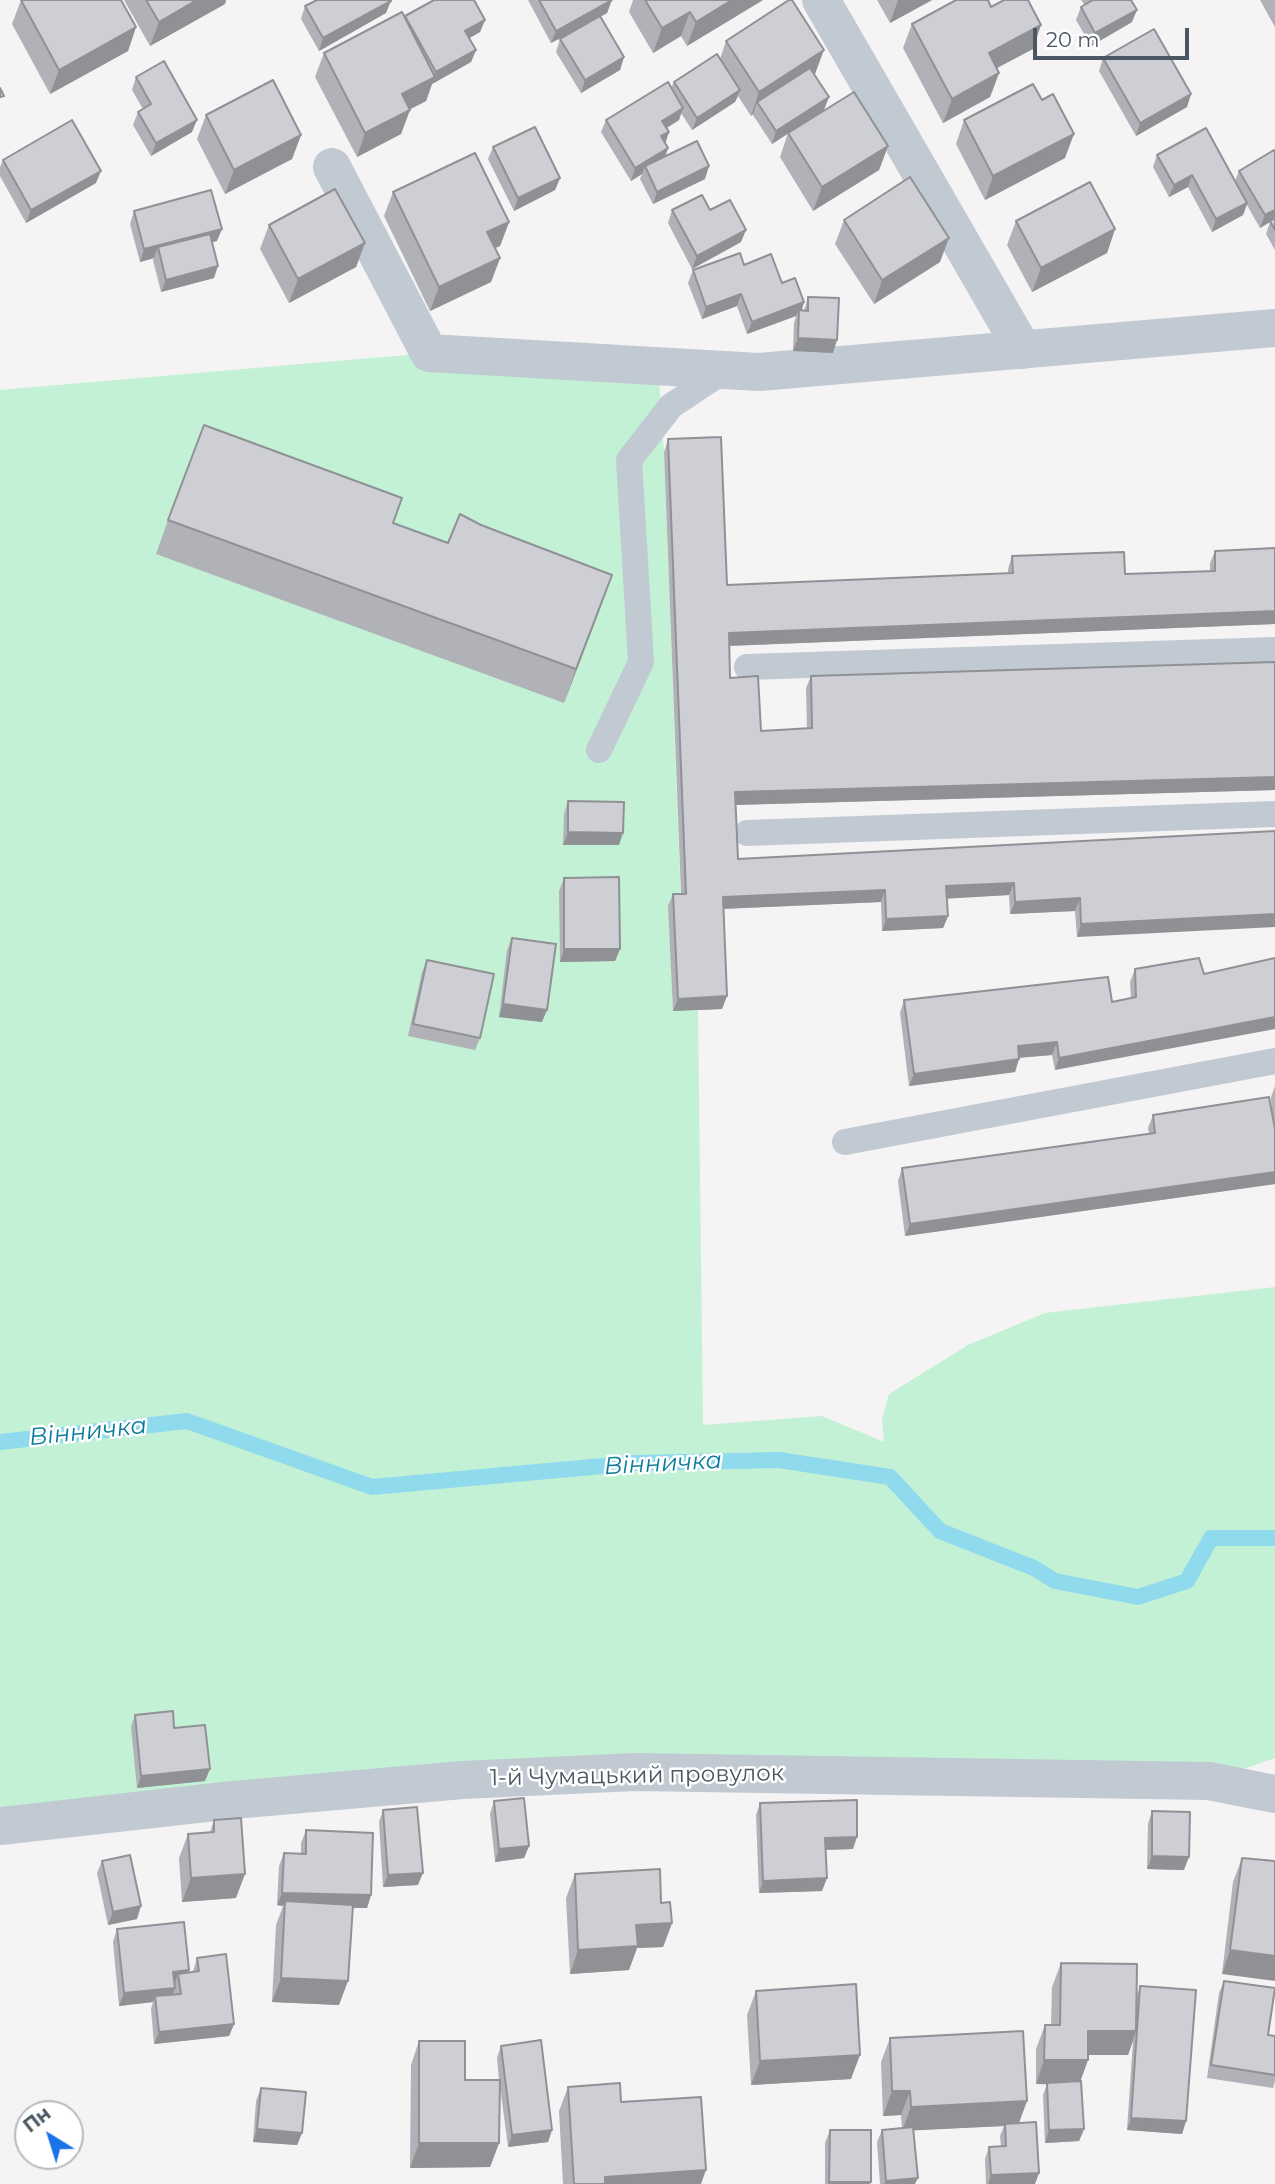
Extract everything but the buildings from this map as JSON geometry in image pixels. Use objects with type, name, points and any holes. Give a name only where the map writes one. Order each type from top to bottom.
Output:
[{"type":"street","points":[[821,0],[1023,350]]},
{"type":"street","points":[[332,167],[429,353],[759,372],[1275,328]]},
{"type":"street","name":"1-й Чумацький провулок","points":[[0,1826],[233,1800],[449,1781],[635,1772],[1209,1782],[1275,1794]]},
{"type":"lane","points":[[599,750],[641,663],[629,460],[671,407],[725,370]]},
{"type":"lane","points":[[747,667],[1275,650]]},
{"type":"lane","points":[[747,832],[1275,814]]},
{"type":"lane","points":[[845,1142],[1275,1061]]},
{"type":"green space","points":[[429,353],[658,366],[664,452],[681,906],[669,907],[673,1011],[698,1010],[703,1425],[822,1416],[884,1442],[882,1419],[889,1394],[968,1345],[1045,1313],[1275,1287],[1275,1758],[1209,1781],[812,1774],[0,1826],[0,390]],"holes":[[[964,1541],[1034,1568],[1050,1578]]]},
{"type":"waterway","name":"Вінничка","points":[[0,1442],[187,1421],[372,1487],[636,1463],[779,1460],[890,1477],[940,1531],[1034,1568],[1055,1581],[1138,1597],[1187,1581],[1211,1538],[1275,1538]]}]
